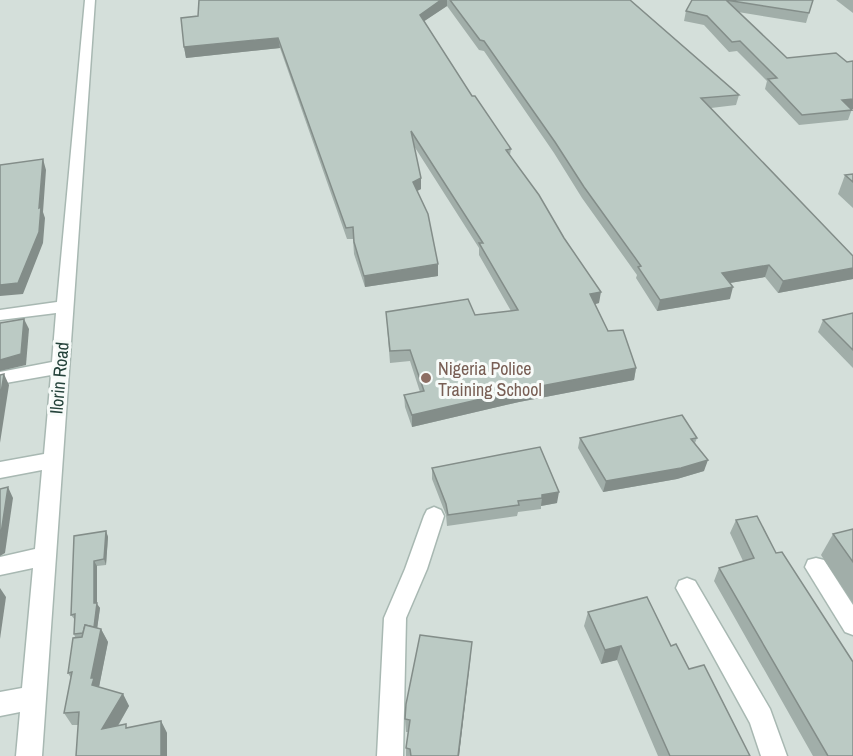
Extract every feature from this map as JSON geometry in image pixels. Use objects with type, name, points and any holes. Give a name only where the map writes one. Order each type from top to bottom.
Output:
[{"type":"street","name":"Ilorin Road","points":[[29,756],[90,0]]},
{"type":"street","points":[[0,315],[65,306]]},
{"type":"street","points":[[0,378],[60,367]]},
{"type":"street","points":[[0,470],[53,460]]},
{"type":"street","points":[[390,756],[395,618],[416,569],[434,516]]},
{"type":"street","points":[[0,566],[45,556]]},
{"type":"street","points":[[816,567],[853,625]]},
{"type":"street","points":[[687,588],[761,718],[774,756]]},
{"type":"street","points":[[0,704],[34,698]]},
{"type":"shaded area","name":"Nigeria Police Training School","points":[[0,0],[853,0],[853,756],[0,756]]},
{"type":"building","points":[[199,0],[441,0],[420,15],[472,96],[475,96],[511,149],[506,150],[539,195],[564,238],[601,292],[590,294],[608,331],[623,330],[636,368],[520,390],[412,415],[404,395],[424,391],[410,350],[390,351],[386,312],[468,299],[475,315],[518,310],[479,243],[483,243],[411,131],[421,178],[413,182],[428,214],[438,264],[364,276],[354,242],[353,227],[346,228],[278,38],[184,47],[181,18],[198,16]]},
{"type":"building","points":[[450,0],[630,0],[739,95],[701,98],[853,256],[853,268],[783,281],[769,265],[722,273],[733,287],[660,300],[638,267],[641,266],[584,187],[555,142],[484,41],[480,40]]},
{"type":"building","points":[[692,0],[726,0],[787,58],[836,53],[847,62],[853,61],[853,99],[842,100],[852,110],[802,115],[768,79],[777,78],[740,41],[732,42],[707,16],[686,11]]},
{"type":"building","points":[[726,0],[813,0],[809,13]]},
{"type":"building","points":[[43,159],[39,232],[18,283],[0,285],[0,165]]},
{"type":"building","points":[[853,174],[853,182],[845,175]]},
{"type":"building","points":[[853,313],[853,350],[823,320]]},
{"type":"building","points":[[24,319],[21,354],[0,360],[0,323]]},
{"type":"building","points":[[4,374],[0,399],[0,375]]},
{"type":"building","points":[[682,415],[697,438],[691,439],[708,460],[681,468],[606,481],[580,438]]},
{"type":"building","points":[[540,447],[559,492],[542,495],[542,498],[518,501],[519,505],[448,515],[432,468]]},
{"type":"building","points":[[8,487],[0,540],[0,489]]},
{"type":"building","points":[[757,516],[776,553],[782,552],[853,662],[853,756],[828,756],[719,568],[754,558],[736,520]]},
{"type":"building","points":[[853,529],[853,562],[833,534]]},
{"type":"building","points":[[106,531],[104,559],[94,561],[94,603],[97,603],[94,627],[85,625],[83,633],[74,634],[75,614],[71,615],[74,536]]},
{"type":"building","points":[[647,597],[671,646],[676,644],[689,669],[704,665],[750,756],[670,756],[621,646],[605,650],[588,612]]},
{"type":"building","points":[[85,625],[101,629],[91,678],[94,678],[92,685],[123,694],[102,729],[126,724],[126,728],[161,721],[161,756],[76,756],[79,712],[64,713],[72,672],[68,673],[73,638],[82,637]]},
{"type":"building","points":[[420,635],[472,642],[458,756],[411,756],[410,749],[406,748],[410,720],[405,719],[406,704]]},
{"type":"place","name":"Nigeria Police Training School","points":[[426,378]]}]
